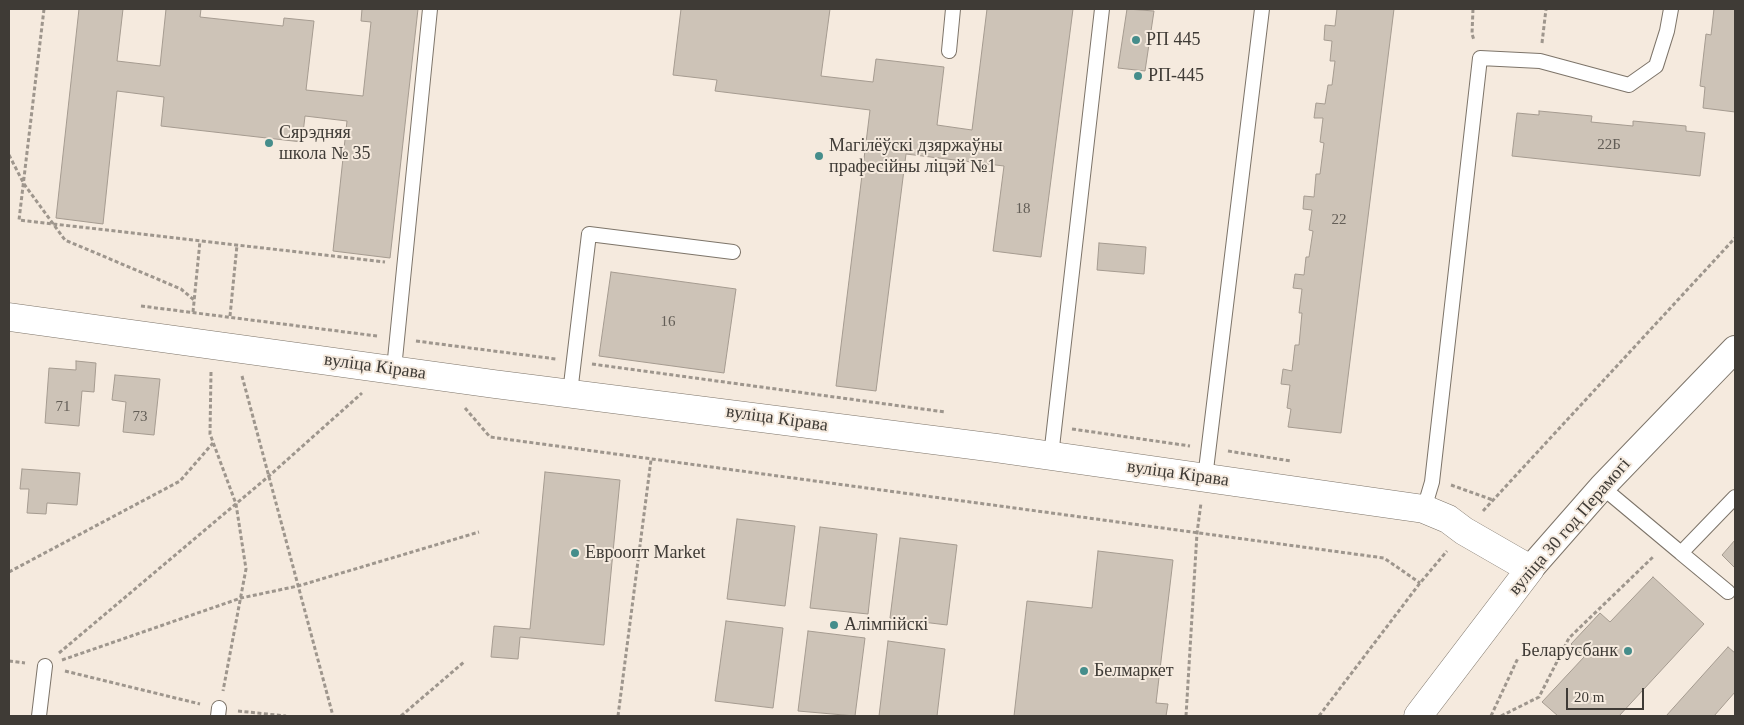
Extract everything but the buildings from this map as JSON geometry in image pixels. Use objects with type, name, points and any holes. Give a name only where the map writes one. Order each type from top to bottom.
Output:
[{"type":"street","name":"вуліца Кірава","points":[[9,317],[1051,456],[1424,509],[1448,519],[1464,531],[1530,569]]},
{"type":"street","name":"вуліца 30 год Перамогі","points":[[1418,716],[1530,569],[1602,487],[1735,348]]},
{"type":"lane","points":[[394,369],[430,9]]},
{"type":"lane","points":[[949,51],[953,9]]},
{"type":"lane","points":[[1051,456],[1102,9]]},
{"type":"lane","points":[[1205,478],[1262,9]]},
{"type":"lane","points":[[1424,509],[1432,482],[1480,58],[1540,61],[1629,85],[1656,66],[1667,31],[1671,9]]},
{"type":"lane","points":[[570,393],[589,234],[733,252]]},
{"type":"lane","points":[[1602,487],[1728,592]]},
{"type":"lane","points":[[1681,553],[1735,497]]},
{"type":"lane","points":[[39,716],[45,666]]},
{"type":"path","points":[[44,9],[20,220],[406,264]]},
{"type":"path","points":[[1473,9],[1472,34],[1480,58]]},
{"type":"path","points":[[1540,61],[1546,9]]},
{"type":"path","points":[[9,155],[24,184],[65,240],[181,289],[194,300]]},
{"type":"path","points":[[1319,716],[1420,583],[1464,531],[1735,238]]},
{"type":"path","points":[[193,312],[200,241]]},
{"type":"path","points":[[230,316],[237,245]]},
{"type":"path","points":[[135,305],[398,338],[946,412]]},
{"type":"path","points":[[211,366],[210,434],[236,504],[246,569],[219,712]]},
{"type":"path","points":[[45,666],[269,476],[368,388],[394,369]]},
{"type":"path","points":[[241,370],[333,716]]},
{"type":"path","points":[[460,401],[490,437],[1384,558],[1420,583]]},
{"type":"path","points":[[1054,427],[1297,462]]},
{"type":"path","points":[[9,572],[180,480],[213,443]]},
{"type":"path","points":[[618,716],[651,460]]},
{"type":"path","points":[[1186,716],[1198,533],[1205,478]]},
{"type":"path","points":[[1432,482],[1450,485],[1493,500]]},
{"type":"path","points":[[45,666],[240,598],[298,586],[479,532]]},
{"type":"path","points":[[1501,716],[1539,697],[1569,638],[1669,542]]},
{"type":"path","points":[[1490,716],[1518,658]]},
{"type":"path","points":[[9,661],[45,666],[219,712],[286,716]]},
{"type":"path","points":[[401,716],[464,662]]},
{"type":"place","name":"РП 445","points":[[1136,40]]},
{"type":"place","name":"РП-445","points":[[1138,76]]},
{"type":"place","name":"Сярэдняя школа № 35","points":[[269,143]]},
{"type":"place","name":"Магілёўскі дзяржаўны прафесійны ліцэй №1","points":[[819,156]]},
{"type":"place","name":"Евроопт Market","points":[[575,553]]},
{"type":"place","name":"Алімпійскі","points":[[834,625]]},
{"type":"place","name":"Беларусбанк","points":[[1628,651]]},
{"type":"place","name":"Белмаркет","points":[[1084,671]]}]
